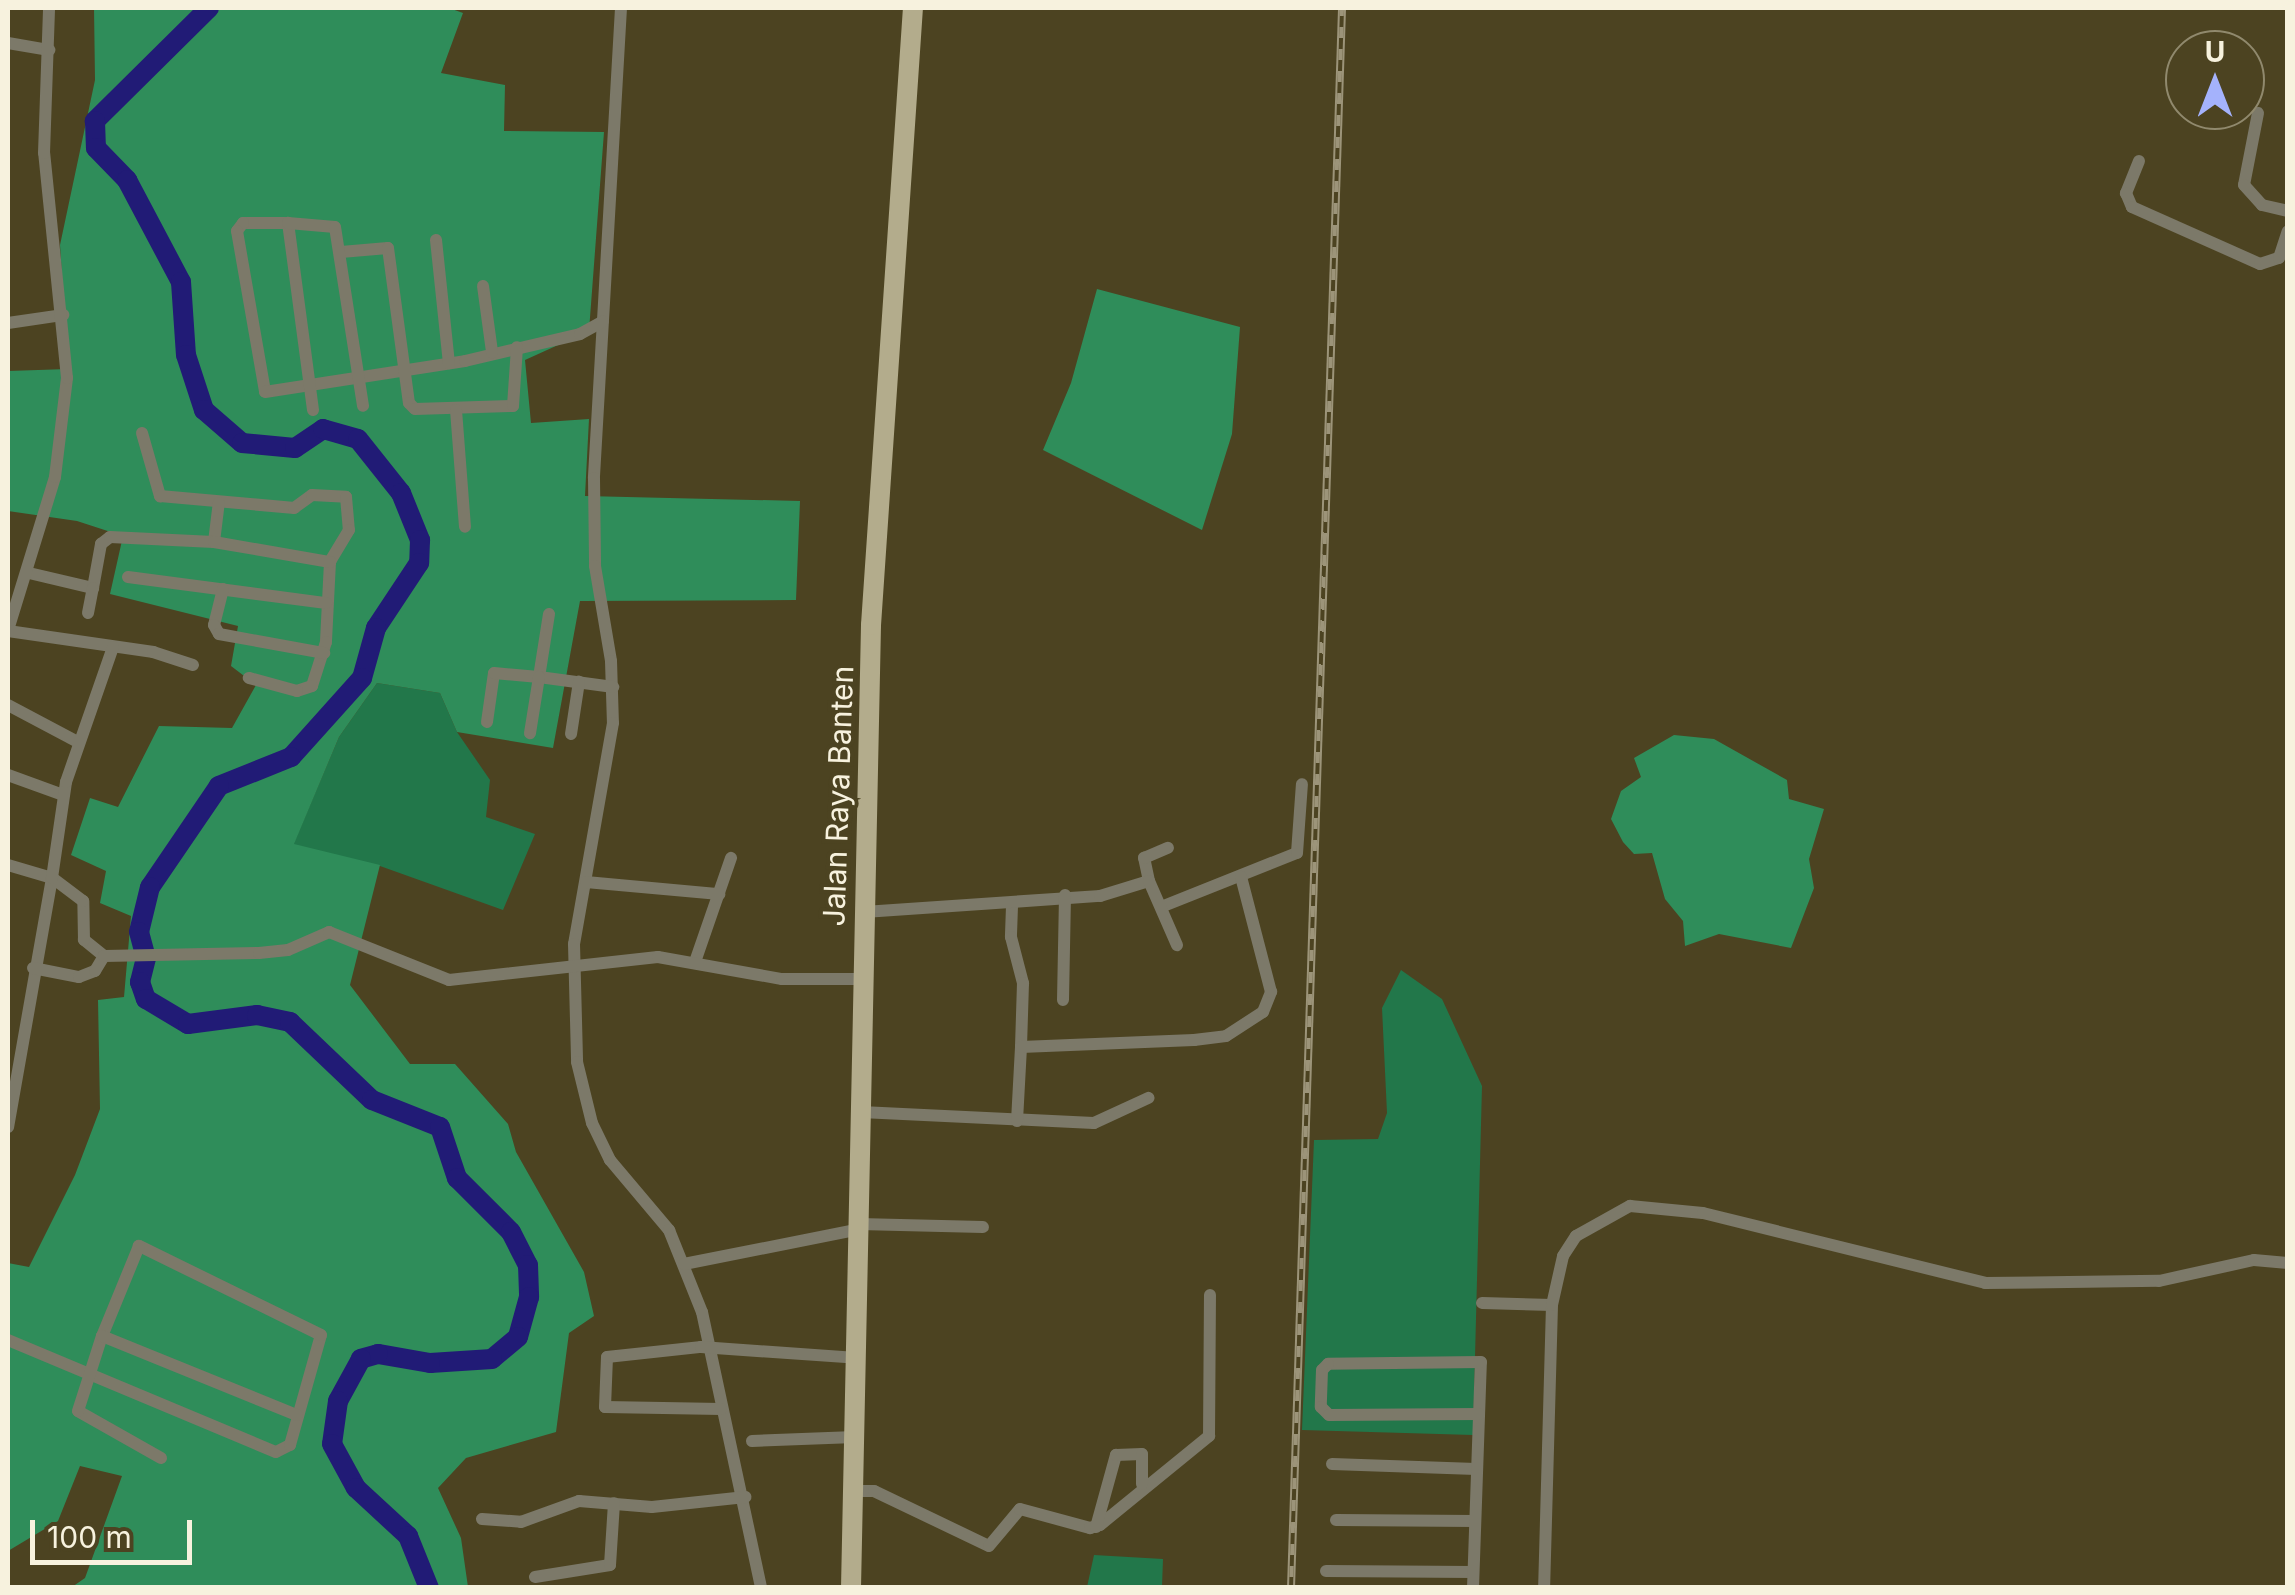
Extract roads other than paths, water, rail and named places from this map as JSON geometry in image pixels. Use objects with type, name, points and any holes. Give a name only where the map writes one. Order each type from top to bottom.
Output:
[{"type":"main road","name":"Jalan Raya Banten","points":[[851,1588],[862,979],[880,431],[913,8]]},
{"type":"street","points":[[49,8],[44,153],[68,378],[60,450],[29,573],[8,630],[113,646],[193,665]]},
{"type":"street","points":[[621,8],[603,322],[596,566],[613,686],[608,774],[586,882],[575,967],[577,1062],[592,1123],[610,1160],[669,1230],[684,1264],[712,1349],[721,1409],[745,1497],[761,1588]]},
{"type":"street","points":[[8,42],[49,50]]},
{"type":"street","points":[[2255,130],[2244,185],[2262,205],[2288,211]]},
{"type":"street","points":[[2139,161],[2126,192],[2132,207],[2260,264],[2279,258],[2288,231]]},
{"type":"street","points":[[362,406],[358,376],[341,252],[334,226],[243,223],[238,236],[264,390],[358,376],[404,367],[450,363],[580,334],[603,322]]},
{"type":"street","points":[[288,223],[313,410]]},
{"type":"street","points":[[436,240],[450,363]]},
{"type":"street","points":[[341,252],[388,248],[412,407],[456,410],[514,405],[517,346]]},
{"type":"street","points":[[484,286],[492,352]]},
{"type":"street","points":[[8,323],[62,315]]},
{"type":"street","points":[[456,410],[464,526]]},
{"type":"street","points":[[142,432],[156,493],[219,503],[294,508],[312,495],[342,494],[349,530],[330,562],[324,653],[309,690],[249,678]]},
{"type":"street","points":[[214,542],[219,503]]},
{"type":"street","points":[[88,613],[106,538],[214,542],[330,562]]},
{"type":"street","points":[[29,573],[93,588]]},
{"type":"street","points":[[128,577],[326,603]]},
{"type":"street","points":[[222,589],[214,625],[219,634],[324,653]]},
{"type":"street","points":[[530,733],[549,614]]},
{"type":"street","points":[[8,1127],[33,968],[66,821],[63,796],[113,646]]},
{"type":"street","points":[[487,722],[494,674],[613,686]]},
{"type":"street","points":[[571,734],[579,682]]},
{"type":"street","points":[[8,705],[78,742]]},
{"type":"street","points":[[8,775],[63,796]]},
{"type":"street","points":[[1161,907],[1298,853],[1302,784]]},
{"type":"street","points":[[1168,848],[1144,858],[1149,881],[1177,945]]},
{"type":"street","points":[[696,959],[731,858]]},
{"type":"street","points":[[8,865],[52,878],[83,901],[84,940],[107,956],[288,950],[329,932],[449,980],[696,959],[782,979],[862,979]]},
{"type":"street","points":[[1022,1047],[1194,1040],[1246,1026],[1263,1012],[1271,992],[1240,878]]},
{"type":"street","points":[[864,912],[1012,906],[1065,895],[1100,896],[1149,881]]},
{"type":"street","points":[[586,882],[718,894]]},
{"type":"street","points":[[1063,1000],[1065,895]]},
{"type":"street","points":[[1012,906],[1010,930],[1022,983],[1016,1121]]},
{"type":"street","points":[[33,968],[80,977],[95,971],[107,956]]},
{"type":"street","points":[[861,1112],[1094,1123],[1148,1098]]},
{"type":"street","points":[[1544,1588],[1552,1305],[1563,1256],[1576,1236],[1630,1206],[1759,1225],[1985,1283],[2159,1281],[2254,1260],[2288,1263]]},
{"type":"street","points":[[684,1264],[860,1226],[983,1228]]},
{"type":"street","points":[[8,1340],[87,1373],[276,1452],[290,1446],[320,1343],[318,1329],[144,1246],[136,1249],[102,1336],[87,1373],[76,1401],[83,1416],[161,1458]]},
{"type":"street","points":[[1096,1526],[1142,1484],[1209,1436],[1210,1295]]},
{"type":"street","points":[[1482,1303],[1552,1305]]},
{"type":"street","points":[[102,1336],[297,1415]]},
{"type":"street","points":[[721,1409],[611,1408],[604,1402],[608,1354],[712,1349],[857,1358]]},
{"type":"street","points":[[1473,1588],[1481,1362],[1328,1364],[1322,1370],[1321,1407],[1329,1415],[1479,1414]]},
{"type":"street","points":[[752,1441],[855,1437]]},
{"type":"street","points":[[1096,1526],[1116,1455],[1142,1454],[1142,1484]]},
{"type":"street","points":[[1332,1464],[1476,1468]]},
{"type":"street","points":[[854,1491],[874,1491],[989,1546],[1020,1510],[1096,1526]]},
{"type":"street","points":[[482,1519],[507,1524],[579,1501],[652,1507],[745,1497]]},
{"type":"street","points":[[535,1577],[610,1565],[614,1503]]},
{"type":"street","points":[[1336,1520],[1474,1521]]},
{"type":"street","points":[[1326,1570],[1473,1572]]},
{"type":"waterway","points":[[209,8],[95,121],[96,148],[127,180],[181,282],[186,355],[204,410],[242,443],[295,448],[323,429],[358,439],[401,493],[420,540],[419,563],[376,628],[362,678],[291,757],[219,786],[150,887],[139,932],[146,958],[140,982],[146,999],[188,1024],[257,1015],[290,1022],[372,1100],[440,1127],[457,1178],[511,1232],[528,1265],[529,1297],[518,1337],[492,1359],[430,1363],[378,1354],[361,1359],[338,1401],[332,1444],[356,1488],[408,1536],[429,1588]]},
{"type":"railway","points":[[1291,1588],[1342,8]]}]
